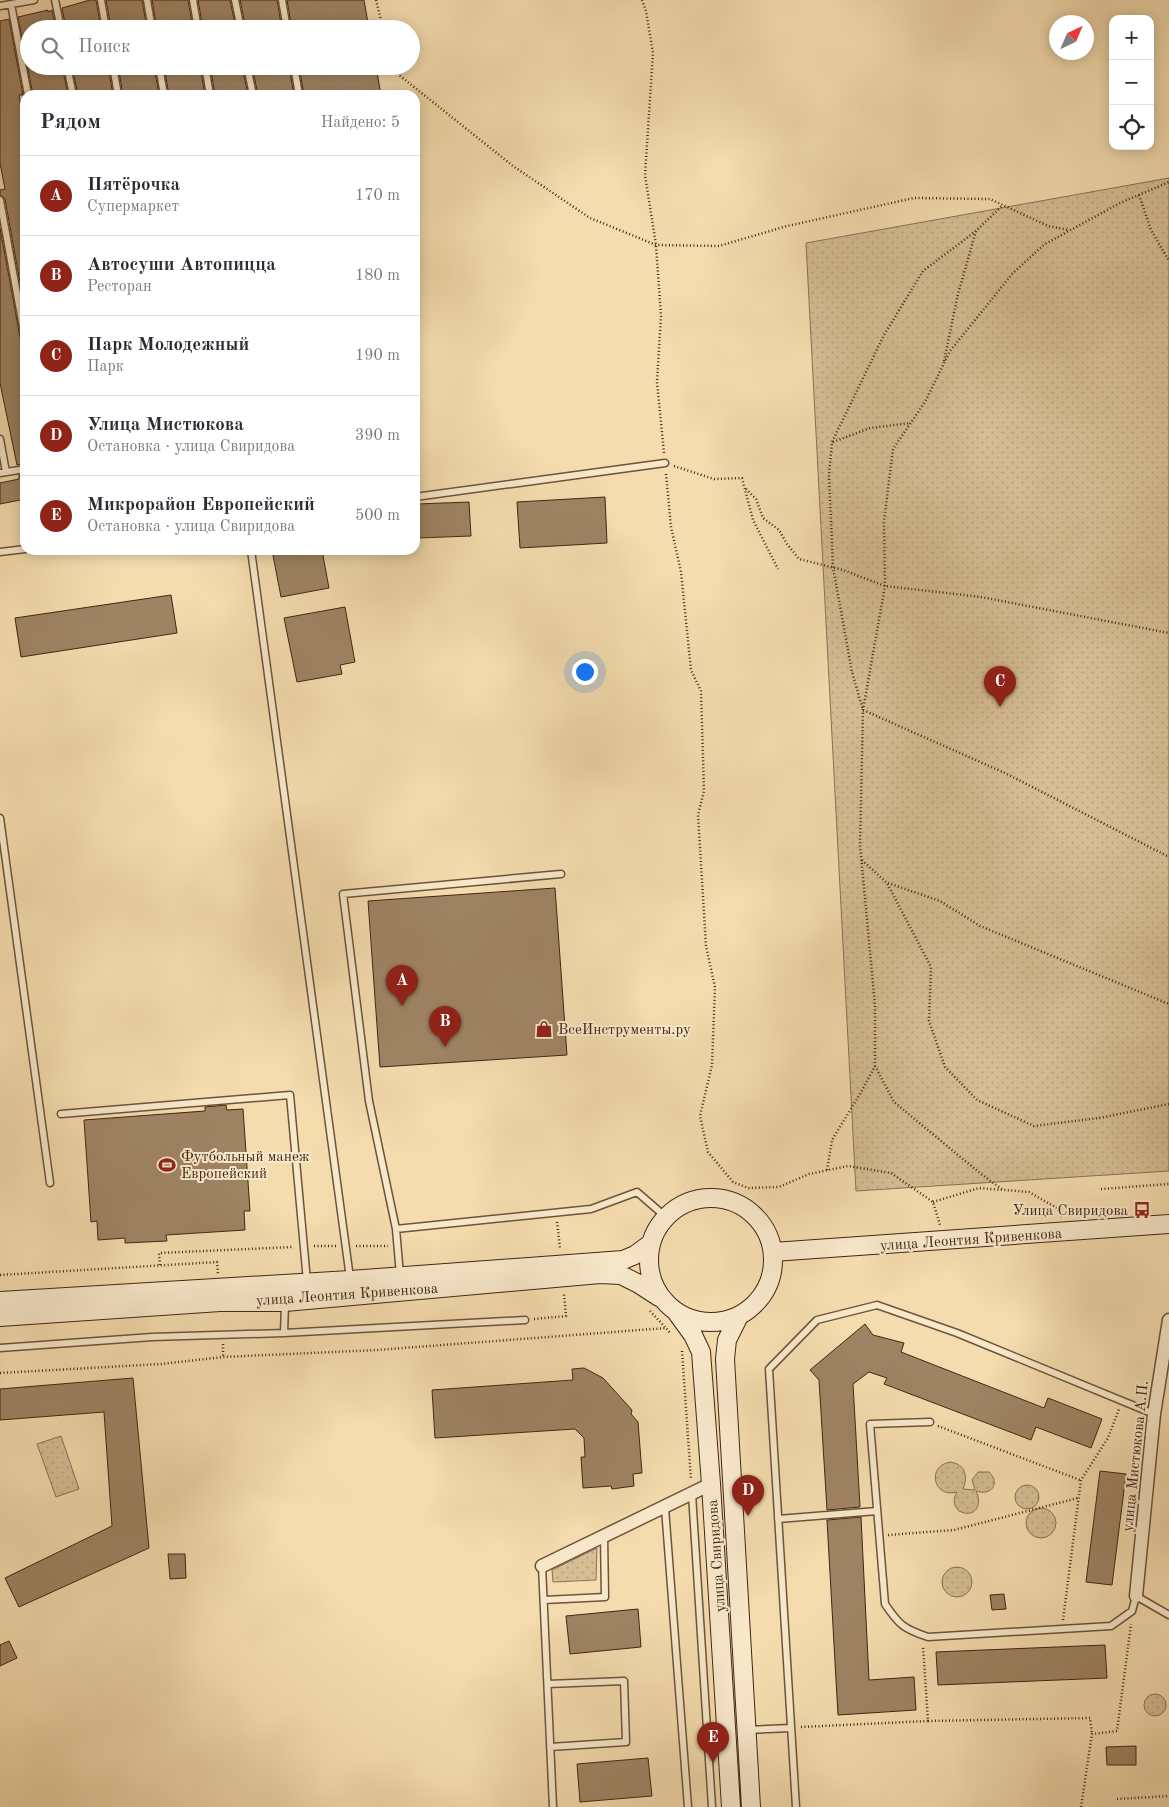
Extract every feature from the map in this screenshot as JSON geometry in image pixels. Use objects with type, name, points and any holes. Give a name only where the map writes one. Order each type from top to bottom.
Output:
[{"type":"street","points":[[701,1199],[725,1200],[751,1212],[767,1233],[773,1252],[773,1269],[768,1287],[753,1308],[738,1318],[703,1321],[654,1304],[647,1262],[650,1244],[659,1224],[667,1218],[679,1206],[701,1199]]},
{"type":"street","name":"улица Леонтия Кривенкова","points":[[773,1252],[1169,1224]]},
{"type":"street","name":"улица Леонтия Кривенкова","points":[[0,1302],[350,1280],[623,1260],[635,1255],[650,1244]]},
{"type":"street","name":"улица Леонтия Кривенкова","points":[[0,1317],[220,1302],[284,1302],[600,1274],[621,1275],[640,1284],[654,1304]]},
{"type":"street","name":"улица Свиридова","points":[[676,1313],[693,1335],[701,1352],[731,1807]]},
{"type":"street","name":"улица Свиридова","points":[[738,1318],[727,1340],[726,1359],[751,1807]]},
{"type":"street","name":"улица Мистюкова А.П.","points":[[1136,1596],[1154,1414],[1169,1320]]},
{"type":"street","points":[[542,1566],[665,1508],[711,1484]]},
{"type":"lane","points":[[0,6],[34,0]]},
{"type":"lane","points":[[55,0],[59,20]]},
{"type":"lane","points":[[101,0],[104,20]]},
{"type":"lane","points":[[147,0],[150,20]]},
{"type":"lane","points":[[193,0],[196,20]]},
{"type":"lane","points":[[235,0],[238,20]]},
{"type":"lane","points":[[282,0],[285,20]]},
{"type":"lane","points":[[11,4],[20,52]]},
{"type":"lane","points":[[24,75],[27,90]]},
{"type":"lane","points":[[69,75],[72,90]]},
{"type":"lane","points":[[115,75],[117,90]]},
{"type":"lane","points":[[161,75],[163,90]]},
{"type":"lane","points":[[207,75],[209,90]]},
{"type":"lane","points":[[249,75],[252,90]]},
{"type":"lane","points":[[296,75],[298,90]]},
{"type":"lane","points":[[0,200],[20,310]]},
{"type":"lane","points":[[0,439],[3,473],[20,470]]},
{"type":"lane","points":[[420,496],[665,463]]},
{"type":"lane","points":[[0,552],[20,550]]},
{"type":"lane","points":[[252,555],[350,1280]]},
{"type":"lane","points":[[0,818],[50,1183]]},
{"type":"lane","points":[[400,1276],[396,1229],[369,1101],[342,894],[561,874]]},
{"type":"lane","points":[[61,1114],[290,1095],[307,1282]]},
{"type":"lane","points":[[396,1229],[592,1209],[637,1192],[667,1218]]},
{"type":"lane","points":[[284,1302],[284,1332]]},
{"type":"lane","points":[[796,1807],[769,1369],[817,1320],[877,1305],[957,1333],[1154,1414]]},
{"type":"lane","points":[[0,1348],[152,1337],[525,1320]]},
{"type":"lane","points":[[930,1422],[870,1424],[885,1604],[896,1620],[912,1631],[928,1637],[1112,1626],[1132,1611],[1136,1596],[1169,1615]]},
{"type":"lane","points":[[692,1494],[712,1807]]},
{"type":"lane","points":[[665,1508],[688,1807]]},
{"type":"lane","points":[[778,1519],[877,1511]]},
{"type":"lane","points":[[544,1600],[605,1597],[604,1536]]},
{"type":"lane","points":[[542,1566],[553,1807]]},
{"type":"lane","points":[[548,1684],[624,1681],[626,1742],[550,1747]]},
{"type":"lane","points":[[747,1730],[791,1728]]},
{"type":"path","points":[[376,0],[381,20]]},
{"type":"path","points":[[642,0],[646,11],[653,53],[645,175],[656,245],[661,316],[657,382],[671,527],[681,572],[691,670],[701,691],[704,791],[698,815],[706,946],[715,987],[712,1065],[700,1116],[708,1152],[733,1182],[748,1188],[779,1187],[809,1174],[848,1166],[891,1174],[933,1202],[940,1221],[942,1241]]},
{"type":"path","points":[[399,75],[418,90]]},
{"type":"path","points":[[420,92],[513,166],[590,218],[656,245],[719,246],[787,226],[914,198],[990,199],[1048,226],[1071,230]]},
{"type":"path","points":[[1004,1190],[981,1174],[894,1102],[875,1066],[875,1005],[860,845],[863,710],[885,586],[884,521],[894,449],[925,402],[950,351],[1012,273],[1045,244],[1120,203],[1169,182]]},
{"type":"path","points":[[1139,195],[1152,230],[1169,261]]},
{"type":"path","points":[[1004,205],[976,231],[923,271],[884,335],[832,442],[829,475],[832,567],[852,672],[863,710],[1005,773],[1169,857]]},
{"type":"path","points":[[943,365],[958,294],[976,231]]},
{"type":"path","points":[[832,442],[870,428],[911,423]]},
{"type":"path","points":[[665,463],[714,479],[742,478],[753,520],[778,569]]},
{"type":"path","points":[[746,489],[756,499],[763,518],[779,530],[787,544],[799,558],[832,567],[885,586],[981,597],[1169,633]]},
{"type":"path","points":[[861,859],[887,882],[931,966],[929,1021],[945,1067],[977,1100],[1034,1126],[1099,1118],[1169,1104]]},
{"type":"path","points":[[887,882],[940,901],[980,926],[1169,1004]]},
{"type":"path","points":[[827,1170],[832,1140],[875,1066]]},
{"type":"path","points":[[1102,1188],[1169,1184]]},
{"type":"path","points":[[933,1202],[979,1188],[1029,1192],[1056,1208],[1070,1231]]},
{"type":"path","points":[[160,1265],[159,1253],[304,1246],[397,1246]]},
{"type":"path","points":[[525,1320],[566,1316],[564,1292]]},
{"type":"path","points":[[654,1304],[671,1334]]},
{"type":"path","points":[[0,1373],[160,1364],[223,1357],[377,1350],[666,1328]]},
{"type":"path","points":[[682,1346],[692,1494]]},
{"type":"path","points":[[1062,1629],[1080,1480],[1108,1438],[1122,1400]]},
{"type":"path","points":[[930,1422],[1080,1480]]},
{"type":"path","points":[[879,1535],[954,1530],[1078,1498]]},
{"type":"path","points":[[1092,1734],[1117,1731],[1132,1611]]},
{"type":"path","points":[[922,1634],[928,1721]]},
{"type":"path","points":[[791,1728],[928,1721],[1090,1718],[1092,1734],[1081,1807]]},
{"type":"path","points":[[1117,1799],[1169,1796]]},
{"type":"shaded area","points":[[1169,178],[1169,1171],[856,1191],[806,243]]},
{"type":"shaded area","points":[[61,1436],[79,1489],[56,1497],[37,1444]]},
{"type":"shaded area","points":[[951,1462],[963,1469],[965,1480],[963,1489],[975,1490],[972,1480],[978,1472],[989,1472],[993,1476],[993,1488],[986,1492],[976,1491],[979,1501],[978,1506],[973,1512],[965,1513],[959,1511],[954,1502],[957,1492],[949,1493],[942,1491],[938,1486],[936,1475],[938,1469],[943,1464]]},
{"type":"shaded area","points":[[1027,1485],[1036,1488],[1039,1497],[1036,1506],[1027,1509],[1018,1506],[1015,1497],[1018,1488]]},
{"type":"shaded area","points":[[1041,1508],[1052,1512],[1056,1523],[1052,1534],[1041,1538],[1030,1534],[1026,1523],[1030,1512]]},
{"type":"shaded area","points":[[597,1548],[596,1580],[553,1582],[552,1570]]},
{"type":"shaded area","points":[[957,1567],[968,1571],[972,1582],[968,1593],[957,1597],[946,1593],[942,1582],[946,1571]]},
{"type":"shaded area","points":[[1155,1694],[1163,1697],[1166,1705],[1163,1713],[1155,1716],[1147,1713],[1144,1705],[1147,1697]]},
{"type":"building","points":[[96,0],[99,20],[64,20],[62,8]]},
{"type":"building","points":[[106,0],[142,0],[145,20],[109,20]]},
{"type":"building","points":[[152,0],[188,0],[191,20],[155,20]]},
{"type":"building","points":[[198,0],[230,0],[234,20],[201,20]]},
{"type":"building","points":[[240,0],[277,0],[280,20],[244,20]]},
{"type":"building","points":[[287,0],[364,0],[367,20],[290,20]]},
{"type":"building","points":[[52,10],[54,20],[20,20],[20,27],[18,17]]},
{"type":"building","points":[[9,19],[22,90],[20,90],[19,95],[20,282],[5,199],[0,195],[0,190],[5,189],[0,163],[0,21]]},
{"type":"building","points":[[29,75],[64,75],[67,90],[32,90]]},
{"type":"building","points":[[74,75],[110,75],[112,90],[77,90]]},
{"type":"building","points":[[120,75],[156,75],[158,90],[122,90]]},
{"type":"building","points":[[166,75],[202,75],[204,90],[168,90]]},
{"type":"building","points":[[212,75],[244,75],[247,90],[214,90]]},
{"type":"building","points":[[254,75],[291,75],[293,90],[257,90]]},
{"type":"building","points":[[301,75],[378,75],[380,90],[303,90]]},
{"type":"building","points":[[0,228],[20,337],[20,465],[17,465],[0,383]]},
{"type":"building","points":[[19,475],[20,500],[0,504],[0,483],[19,479]]},
{"type":"building","points":[[605,497],[607,543],[520,548],[517,502]]},
{"type":"building","points":[[469,502],[471,536],[420,538],[420,504]]},
{"type":"building","points":[[273,555],[323,555],[329,588],[281,597]]},
{"type":"building","points":[[171,595],[177,633],[21,657],[15,618]]},
{"type":"building","points":[[345,607],[355,662],[340,665],[342,674],[297,682],[284,618]]},
{"type":"building","points":[[555,888],[567,1055],[380,1067],[368,901]]},
{"type":"building","name":"Футбольный манеж Европейский","points":[[226,1105],[227,1110],[243,1109],[250,1211],[244,1211],[245,1230],[166,1235],[167,1241],[125,1243],[125,1238],[98,1240],[97,1221],[91,1222],[84,1120],[205,1111],[205,1107]]},
{"type":"building","points":[[865,1324],[873,1335],[904,1343],[901,1352],[1044,1408],[1048,1398],[1102,1419],[1091,1448],[1036,1427],[1031,1440],[884,1384],[887,1378],[869,1372],[853,1384],[860,1507],[827,1510],[819,1380],[810,1370]]},
{"type":"building","points":[[584,1368],[603,1378],[632,1410],[631,1414],[638,1422],[642,1473],[633,1474],[634,1486],[612,1489],[611,1486],[583,1488],[581,1457],[585,1457],[584,1438],[575,1429],[435,1438],[432,1390],[573,1380],[572,1369]]},
{"type":"building","points":[[133,1378],[149,1548],[19,1607],[5,1578],[112,1526],[104,1412],[0,1420],[0,1389]]},
{"type":"building","points":[[1100,1471],[1126,1474],[1112,1585],[1086,1582]]},
{"type":"building","points":[[861,1517],[869,1680],[914,1677],[916,1710],[838,1715],[827,1520]]},
{"type":"building","points":[[168,1554],[185,1554],[186,1578],[170,1579]]},
{"type":"building","points":[[1004,1594],[1006,1609],[992,1610],[990,1595]]},
{"type":"building","points":[[638,1609],[641,1647],[570,1654],[566,1616]]},
{"type":"building","points":[[9,1641],[17,1658],[0,1666],[0,1645]]},
{"type":"building","points":[[1105,1645],[1107,1678],[938,1685],[936,1652]]},
{"type":"building","points":[[1136,1746],[1136,1765],[1107,1765],[1106,1747]]},
{"type":"building","points":[[648,1758],[652,1796],[580,1802],[577,1764]]},
{"type":"place","name":"Парк Молодежный","points":[[1000,707]]},
{"type":"place","name":"Пятёрочка","points":[[402,1006]]},
{"type":"place","name":"ВсеИнструменты.ру","points":[[544,1029]]},
{"type":"place","name":"Автосуши Автопицца","points":[[445,1047]]},
{"type":"place","name":"Футбольный манеж Европейский","points":[[167,1165]]},
{"type":"place","name":"Улица Свиридова","points":[[1142,1210]]},
{"type":"place","name":"Улица Мистюкова","points":[[748,1516]]},
{"type":"place","name":"Микрорайон Европейский","points":[[713,1763]]}]
